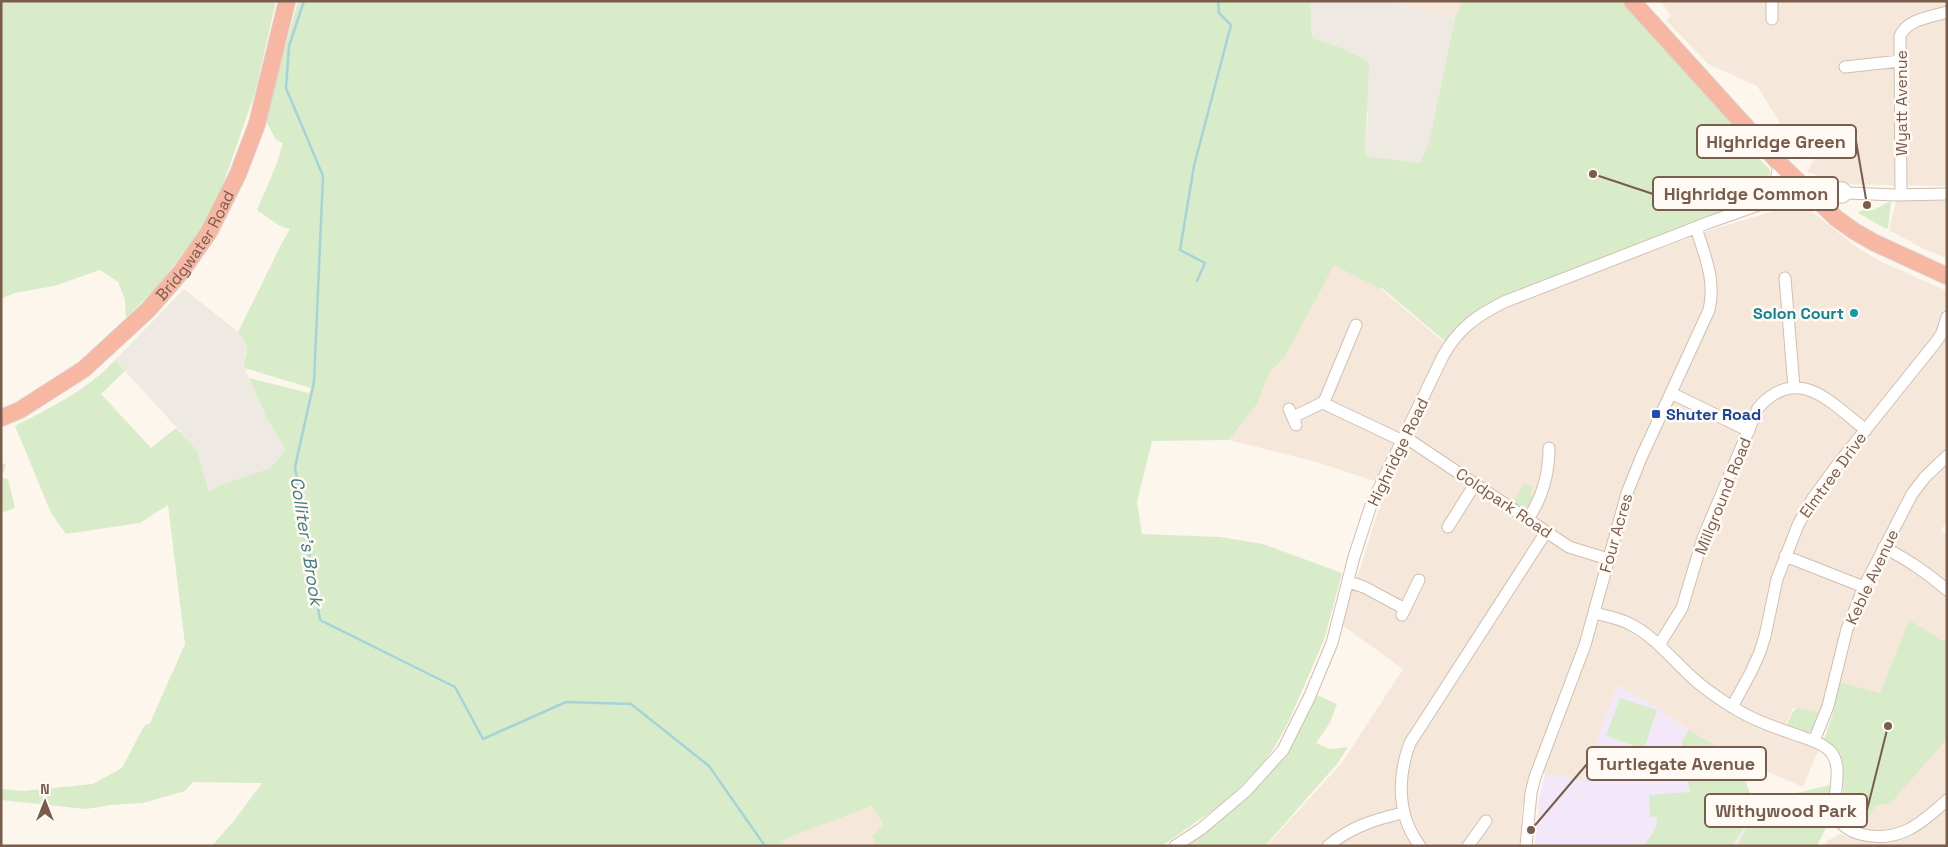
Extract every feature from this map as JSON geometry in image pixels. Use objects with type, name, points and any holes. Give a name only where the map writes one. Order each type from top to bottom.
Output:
[{"type":"highway","name":"Bridgwater Road","points":[[1,418],[20,410],[84,370],[148,310],[180,272],[209,232],[238,174],[257,124],[287,1]]},
{"type":"highway","points":[[1632,1],[1779,162],[1854,231],[1892,252],[1947,276]]},
{"type":"street","points":[[1772,1],[1772,18]]},
{"type":"street","name":"Wyatt Avenue","points":[[1901,195],[1900,36],[1908,24],[1947,12]]},
{"type":"street","points":[[1844,67],[1900,61]]},
{"type":"street","points":[[1764,203],[1776,182],[1779,162]]},
{"type":"street","name":"Highridge Road","points":[[1175,846],[1201,829],[1246,791],[1283,750],[1332,643],[1357,549],[1372,505],[1448,347],[1454,338],[1474,319],[1504,302],[1764,203],[1777,203],[1821,188],[1843,188],[1848,193],[1947,194]]},
{"type":"street","name":"Four Acres","points":[[1526,846],[1531,793],[1535,777],[1585,645],[1627,493],[1709,310],[1712,280],[1696,228]]},
{"type":"street","points":[[1785,278],[1794,387],[1803,387],[1817,392],[1866,430]]},
{"type":"street","name":"Elmtree Drive","points":[[1732,707],[1760,652],[1777,579],[1798,525],[1813,498],[1936,342],[1942,333],[1947,317]]},
{"type":"street","points":[[1293,417],[1324,402],[1356,325]]},
{"type":"street","name":"Millground Road","points":[[1659,645],[1682,608],[1703,538],[1758,408],[1765,400],[1782,389],[1794,387]]},
{"type":"street","points":[[1671,393],[1749,431]]},
{"type":"street","name":"Coldpark Road","points":[[1324,402],[1327,405],[1404,438],[1569,547],[1608,559]]},
{"type":"street","points":[[1528,519],[1544,486],[1549,461],[1549,448]]},
{"type":"street","name":"Keble Avenue","points":[[1814,742],[1828,706],[1847,629],[1864,588],[1912,494],[1925,477],[1947,456]]},
{"type":"street","points":[[1448,527],[1475,484]]},
{"type":"street","points":[[1420,846],[1403,813],[1401,773],[1410,743],[1546,532]]},
{"type":"street","points":[[1884,547],[1914,563],[1947,590]]},
{"type":"street","points":[[1785,556],[1864,588]]},
{"type":"street","points":[[1349,582],[1364,587],[1403,612],[1419,580]]},
{"type":"street","points":[[1594,613],[1629,623],[1659,645],[1696,680],[1732,707],[1763,723],[1826,748],[1834,756],[1836,766],[1836,812],[1844,826],[1853,832],[1883,837],[1908,831],[1922,823],[1947,800]]},
{"type":"street","points":[[1328,846],[1348,831],[1360,825],[1403,813]]},
{"type":"street","points":[[1475,844],[1486,820]]},
{"type":"shaded area","points":[[1309,1],[1400,1],[1399,6],[1455,18],[1429,142],[1420,163],[1365,156],[1368,113],[1342,48],[1312,38]]},
{"type":"shaded area","points":[[1400,1],[1462,1],[1455,18],[1399,6]]},
{"type":"shaded area","points":[[1661,1],[1947,1],[1947,186],[1830,184],[1829,176],[1821,177],[1807,172],[1820,149],[1810,142],[1802,153],[1793,144],[1757,86],[1708,64],[1666,20],[1671,16]]},
{"type":"shaded area","points":[[1896,201],[1947,201],[1947,258],[1924,249],[1889,230]]},
{"type":"shaded area","points":[[1801,203],[1858,248],[1882,262],[1947,291],[1947,521],[1941,530],[1947,536],[1947,637],[1880,693],[1839,682],[1821,713],[1793,708],[1780,737],[1819,749],[1803,787],[1742,761],[1618,686],[1583,780],[1530,772],[1522,810],[1520,846],[1266,846],[1341,764],[1403,669],[1339,623],[1361,566],[1380,505],[1390,486],[1313,461],[1229,440],[1257,404],[1270,372],[1285,357],[1334,264],[1381,289],[1453,350],[1462,336],[1482,318],[1503,307],[1710,230]]},
{"type":"shaded area","points":[[184,289],[238,332],[244,340],[247,350],[243,365],[267,419],[286,450],[270,468],[220,485],[209,492],[197,450],[115,360]]},
{"type":"shaded area","points":[[1617,686],[1657,708],[1687,729],[1742,761],[1747,786],[1756,805],[1737,846],[1535,846],[1539,799],[1545,774],[1583,780]]},
{"type":"shaded area","points":[[1947,739],[1947,846],[1824,846],[1827,841],[1840,834],[1859,841],[1863,829],[1876,805]]},
{"type":"shaded area","points":[[872,806],[883,825],[872,836],[876,846],[787,846],[780,841]]},
{"type":"green space","points":[[1,1],[276,1],[255,93],[222,187],[200,231],[158,286],[126,318],[125,300],[118,282],[100,270],[54,286],[15,293],[1,299]]},
{"type":"green space","points":[[298,1],[1310,1],[1312,38],[1342,48],[1369,62],[1365,156],[1420,163],[1429,142],[1455,18],[1462,1],[1625,1],[1753,146],[1750,149],[1770,170],[1767,182],[1760,192],[1727,207],[1728,211],[1504,297],[1446,342],[1382,288],[1334,265],[1285,357],[1270,372],[1257,404],[1229,440],[1152,441],[1137,502],[1142,534],[1220,537],[1263,544],[1342,573],[1324,640],[1288,723],[1275,746],[1261,766],[1226,801],[1162,846],[876,846],[872,836],[883,825],[872,806],[780,841],[787,846],[212,846],[262,783],[193,782],[185,791],[143,803],[86,809],[1,800],[1,789],[24,791],[93,784],[122,768],[144,726],[150,723],[185,644],[168,505],[140,523],[66,534],[51,513],[15,426],[81,389],[115,360],[125,371],[101,394],[151,448],[176,428],[197,450],[209,492],[220,485],[270,468],[286,450],[267,419],[249,378],[309,393],[311,388],[244,368],[247,348],[238,332],[290,229],[280,226],[257,210],[277,163],[283,143],[276,140],[265,119]]},
{"type":"green space","points":[[1891,201],[1888,228],[1886,229],[1858,213],[1862,210],[1873,210]]},
{"type":"green space","points":[[6,463],[2,478],[8,479],[15,508],[1,513],[1,465]]},
{"type":"green space","points":[[1524,483],[1533,486],[1530,495],[1535,497],[1526,512],[1513,503]]},
{"type":"green space","points":[[1909,620],[1943,641],[1947,637],[1947,739],[1890,804],[1876,805],[1863,829],[1852,824],[1843,813],[1841,770],[1824,740],[1833,713],[1839,682],[1880,693]]},
{"type":"green space","points":[[1315,694],[1337,704],[1330,723],[1316,743],[1329,749],[1348,747],[1337,764],[1265,846],[1184,846],[1225,817],[1263,781],[1294,740],[1306,718]]},
{"type":"green space","points":[[1620,698],[1657,710],[1644,749],[1606,736]]},
{"type":"green space","points":[[1797,708],[1821,713],[1813,731],[1806,733],[1786,726],[1792,713]]},
{"type":"green space","points":[[1689,730],[1742,761],[1747,786],[1756,805],[1755,811],[1788,795],[1830,785],[1829,822],[1817,846],[1737,846],[1749,821],[1732,846],[1643,846],[1653,833],[1657,821],[1657,817],[1650,817],[1649,795],[1690,792],[1683,761],[1682,740]]},
{"type":"waterway","name":"Colliter's Brook","points":[[304,1],[289,46],[286,88],[323,176],[314,382],[295,467],[320,620],[455,687],[483,739],[566,702],[631,704],[709,766],[765,846]]},
{"type":"waterway","points":[[1197,281],[1205,263],[1180,250],[1194,166],[1231,25],[1219,13],[1218,1]]},
{"type":"place","name":"Highridge Common","points":[[1593,174]]},
{"type":"place","name":"Highridge Green","points":[[1867,205]]},
{"type":"place","name":"Solon Court","points":[[1854,313]]},
{"type":"place","name":"Shuter Road","points":[[1656,414]]},
{"type":"place","name":"Withywood Park","points":[[1888,726]]},
{"type":"place","name":"Turtlegate Avenue","points":[[1531,830]]}]
